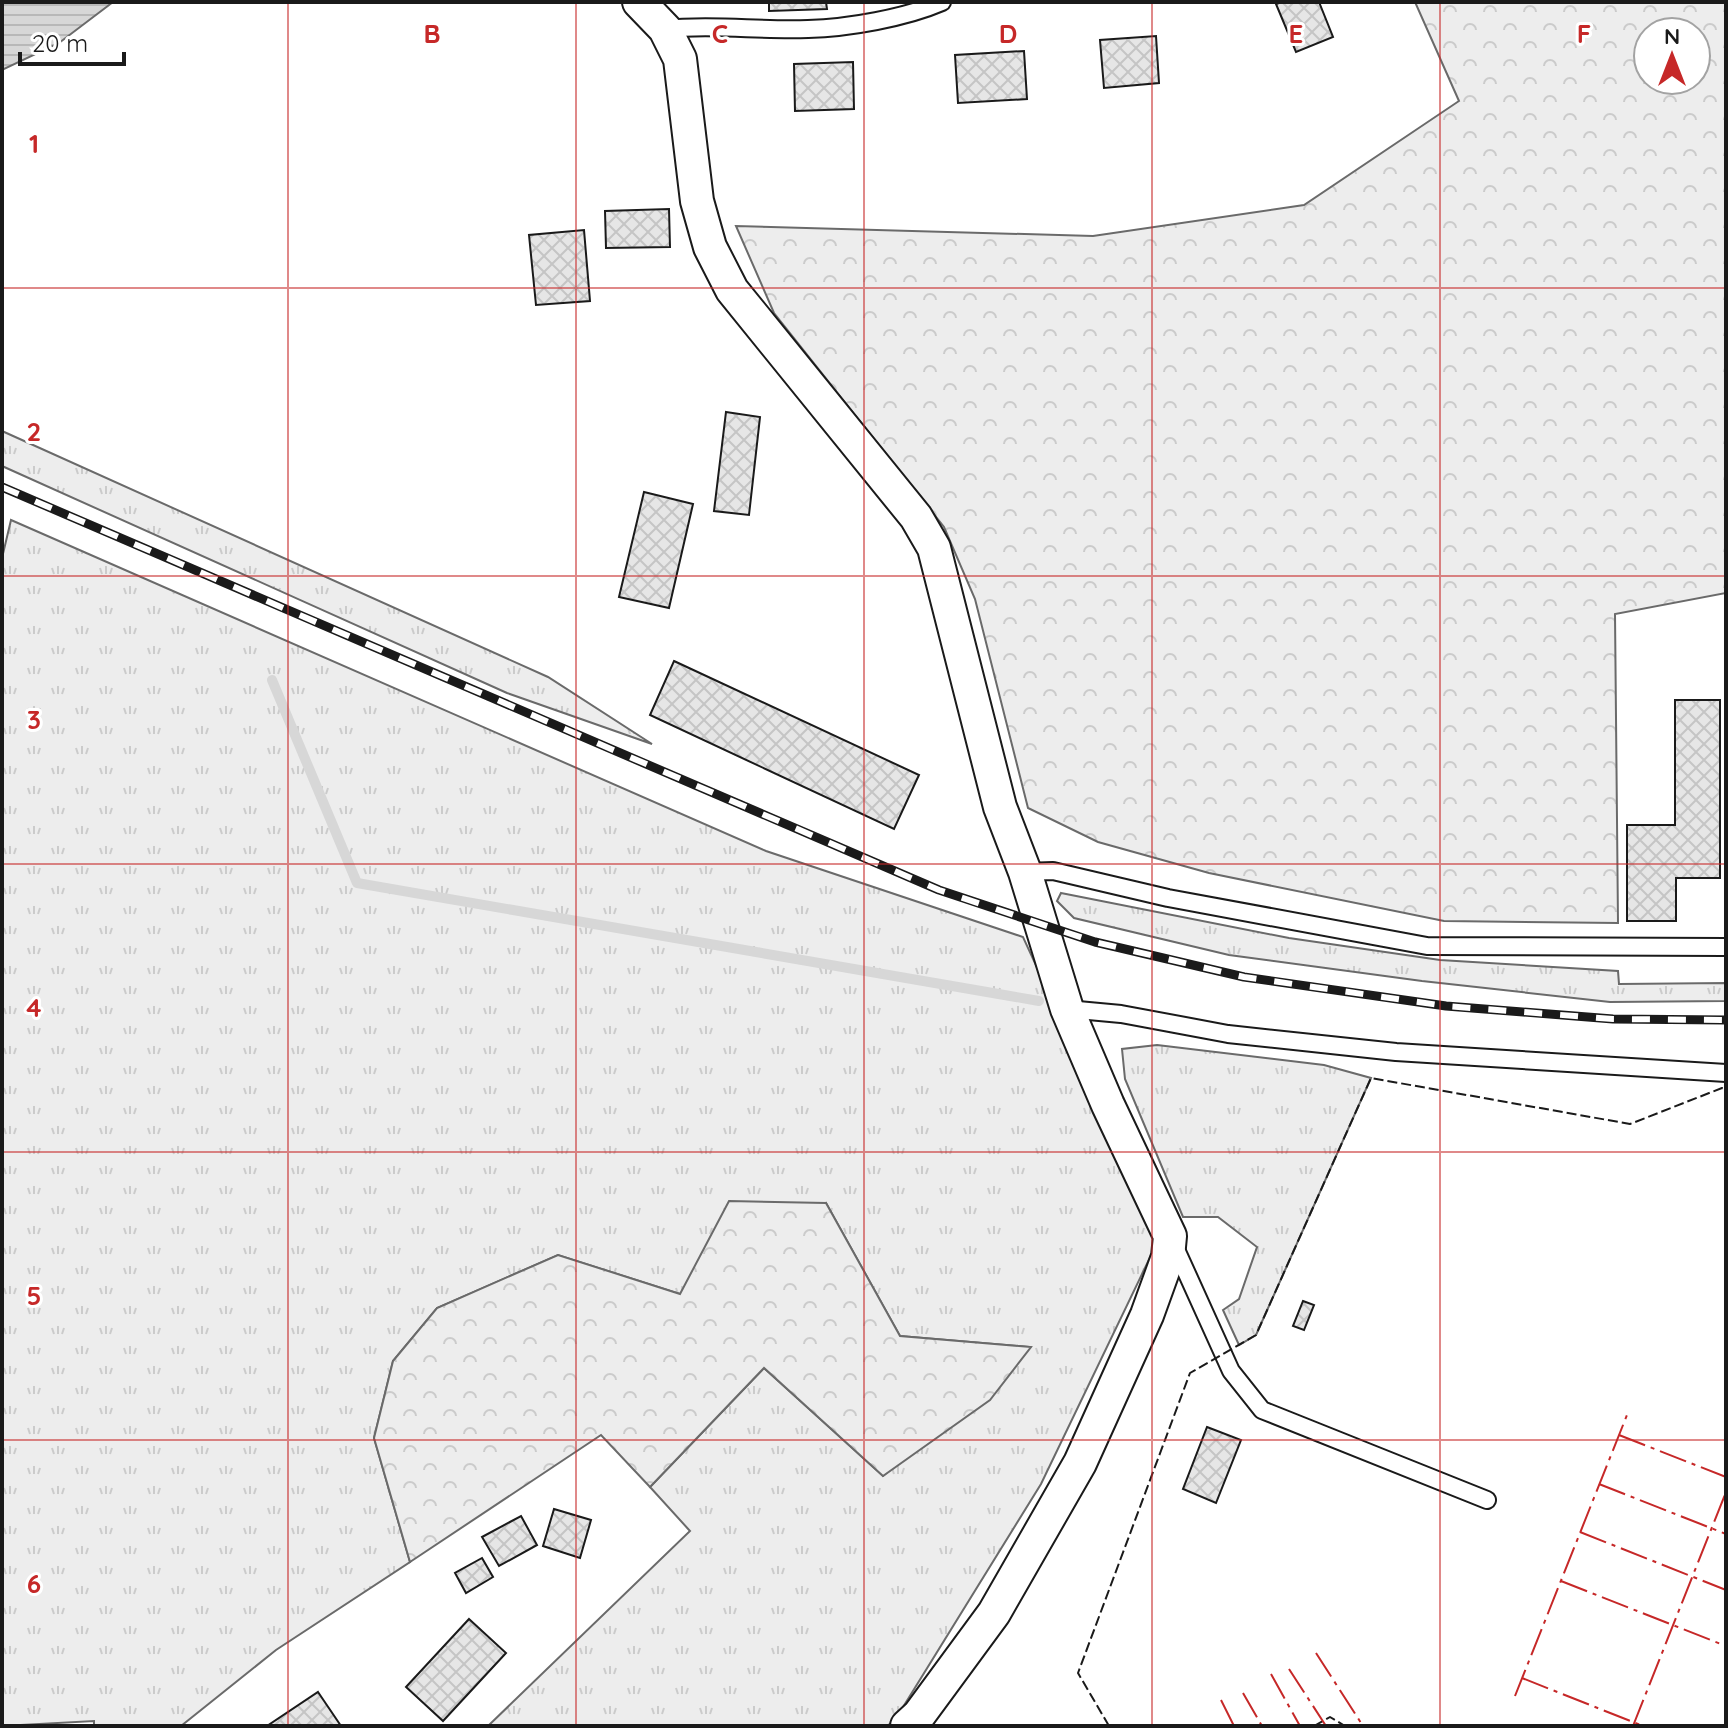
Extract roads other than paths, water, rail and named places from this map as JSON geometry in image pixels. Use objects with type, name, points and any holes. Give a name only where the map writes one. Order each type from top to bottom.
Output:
[{"type":"street","points":[[639,2],[665,29],[680,59],[697,201],[710,247],[732,290],[916,517],[934,548],[1000,807],[1025,872],[1067,1009],[1170,1236],[1168,1257],[1147,1315],[1080,1463],[994,1613],[919,1715],[907,1726]]},
{"type":"lane","points":[[665,29],[699,25],[809,29],[882,19],[942,2]]},
{"type":"lane","points":[[1025,872],[1053,871],[1168,898],[1427,946],[1726,947]]},
{"type":"lane","points":[[1067,1009],[1121,1014],[1228,1034],[1396,1052],[1726,1073]]},
{"type":"lane","points":[[1170,1236],[1231,1371],[1262,1410],[1487,1500]]},
{"type":"waterway","points":[[272,680],[357,883],[1039,1001]]},
{"type":"railway","points":[[2,487],[939,890],[1095,942],[1244,977],[1446,1006],[1613,1019],[1726,1020]]}]
